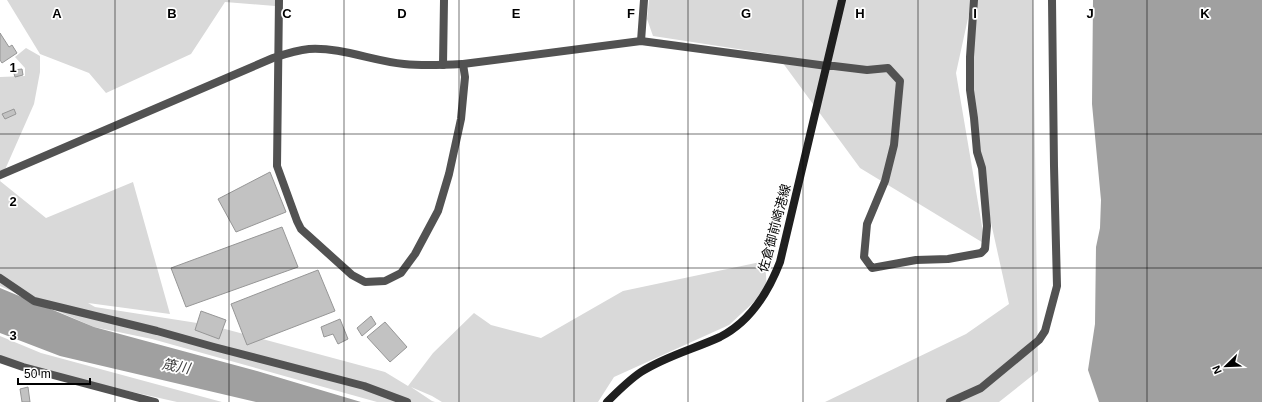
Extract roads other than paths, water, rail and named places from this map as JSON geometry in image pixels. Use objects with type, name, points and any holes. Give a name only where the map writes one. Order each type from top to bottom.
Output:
[{"type":"main road","name":"佐倉御前崎港線","points":[[607,402],[622,387],[641,372],[665,359],[720,336],[737,326],[749,315],[773,280],[780,262],[842,0]]},
{"type":"street","points":[[279,0],[277,166],[301,229],[352,275],[365,282],[385,281],[401,273],[415,254],[438,211],[449,174],[461,119],[465,77],[463,64]]},
{"type":"street","points":[[443,65],[444,0]]},
{"type":"street","points":[[641,41],[644,0]]},
{"type":"street","points":[[0,175],[293,51],[325,50],[404,64],[443,65],[463,64],[641,41],[827,66],[868,70],[888,68],[900,81],[894,145],[885,181],[867,224],[864,257],[872,268],[916,260],[948,259],[981,253],[985,249],[987,226],[982,168],[977,152],[970,90],[970,57],[974,0]]},
{"type":"street","points":[[950,402],[981,388],[1039,340],[1045,331],[1057,286],[1052,0]]},
{"type":"street","points":[[0,278],[34,301],[157,331],[364,386],[407,402]]},
{"type":"street","points":[[0,359],[155,402]]},
{"type":"water","points":[[1093,0],[1262,0],[1262,402],[1099,402],[1088,370],[1095,324],[1096,247],[1100,228],[1101,200],[1092,104]]},
{"type":"water","name":"筬川","points":[[0,288],[94,327],[257,371],[361,402],[256,402],[60,356],[0,333]]}]
